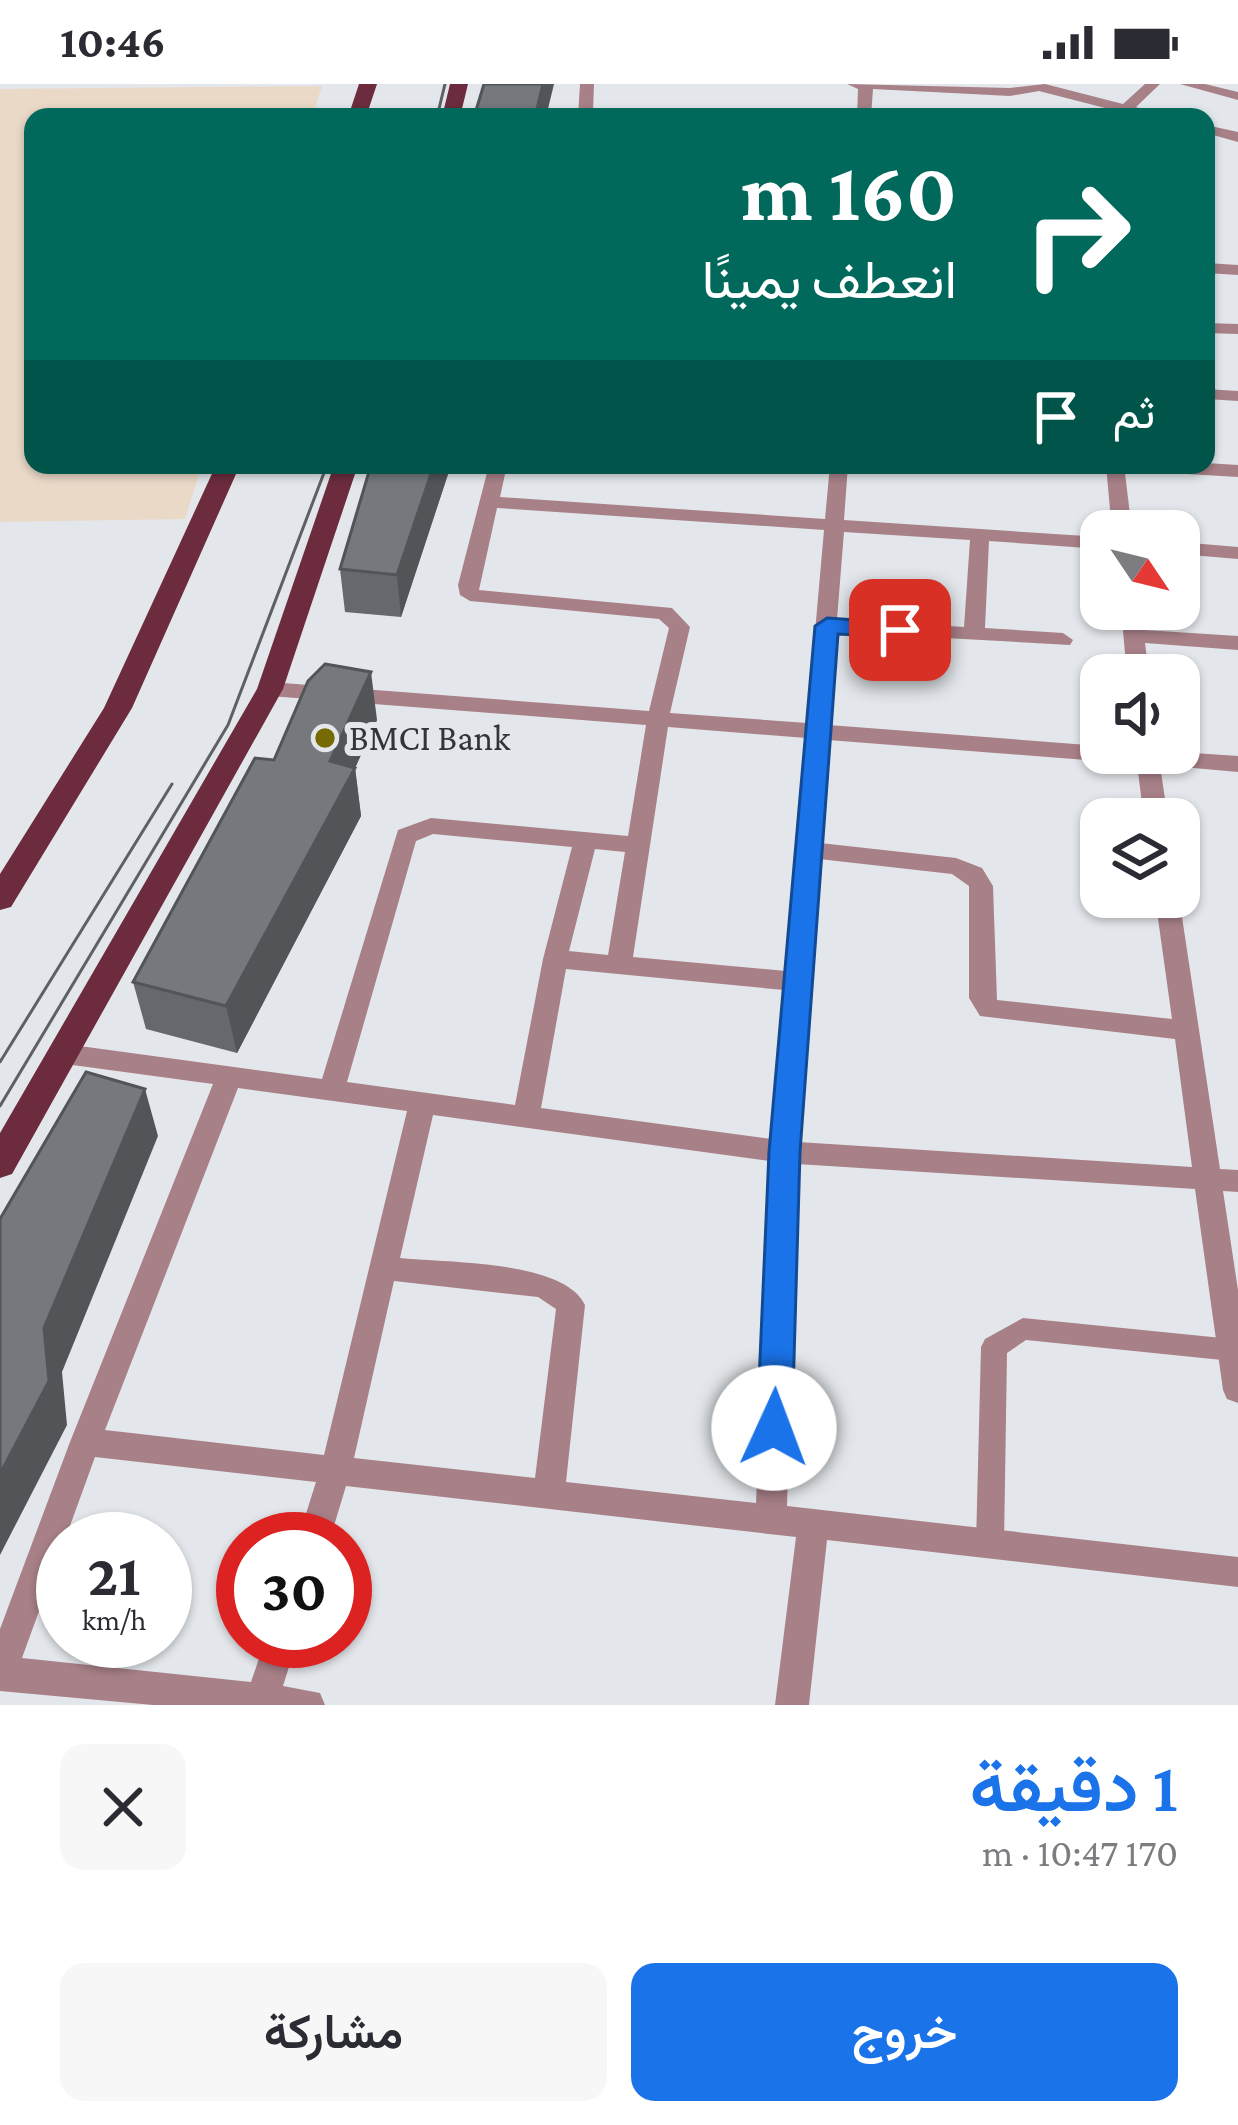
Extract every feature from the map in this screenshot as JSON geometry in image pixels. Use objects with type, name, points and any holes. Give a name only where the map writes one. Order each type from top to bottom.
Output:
[{"type":"main road","points":[[0,899],[118,708],[224,474]]},
{"type":"main road","points":[[0,1164],[270,688],[343,474]]},
{"type":"street","points":[[854,84],[1010,92],[1033,85],[1122,108]]},
{"type":"street","points":[[1127,108],[1153,84]]},
{"type":"street","points":[[1187,84],[1238,96]]},
{"type":"street","points":[[1073,96],[1075,108]]},
{"type":"street","points":[[496,474],[468,585],[470,595],[623,608],[676,618],[680,628],[658,718],[619,966]]},
{"type":"street","points":[[771,1520],[784,1152],[838,474]]},
{"type":"street","points":[[1115,474],[1119,510]]},
{"type":"street","points":[[489,502],[1080,541]]},
{"type":"street","points":[[974,634],[980,534]]},
{"type":"street","points":[[1200,550],[1238,553]]},
{"type":"street","points":[[827,626],[1063,640]]},
{"type":"street","points":[[1133,630],[1136,654]]},
{"type":"street","points":[[1134,636],[1238,643]]},
{"type":"street","points":[[270,688],[1080,751]]},
{"type":"street","points":[[1200,760],[1238,764]]},
{"type":"street","points":[[332,1090],[406,836],[431,826],[637,845]]},
{"type":"street","points":[[526,1117],[555,958],[586,840]]},
{"type":"street","points":[[810,850],[956,866],[974,874],[981,886],[982,998],[989,1009],[1186,1030]]},
{"type":"street","points":[[1170,918],[1238,1390]]},
{"type":"street","points":[[555,958],[799,982]]},
{"type":"street","points":[[65,1054],[784,1152],[1238,1181]]},
{"type":"street","points":[[229,1077],[0,1673],[308,1705]]},
{"type":"street","points":[[322,1512],[422,1103]]},
{"type":"street","points":[[383,1268],[540,1285],[571,1305],[550,1494]]},
{"type":"street","points":[[85,1442],[1238,1572]]},
{"type":"street","points":[[792,1705],[813,1523]]},
{"type":"street","points":[[262,1699],[272,1668]]},
{"type":"lane","points":[[990,1544],[994,1347],[1004,1336],[1023,1329],[1232,1350]]},
{"type":"shaded area","points":[[322,86],[315,108],[24,108],[24,474],[199,474],[185,519],[0,522],[0,89]]},
{"type":"building","points":[[484,84],[543,84],[537,108],[477,108]]},
{"type":"building","points":[[368,474],[431,474],[397,575],[340,569]]},
{"type":"building","points":[[325,664],[371,672],[330,761],[355,768],[226,1006],[133,982],[255,758],[274,760],[308,681]]},
{"type":"building","points":[[86,1072],[145,1089],[44,1328],[49,1381],[0,1474],[0,1219]]},
{"type":"tram line","points":[[439,108],[445,84]]},
{"type":"tram line","points":[[0,1106],[228,725],[324,474]]},
{"type":"tram line","points":[[0,1062],[172,784]]},
{"type":"place","name":"BMCI Bank","points":[[325,738]]},
{"type":"route","points":[[774,1428],[784,1152],[827,626],[900,630]]}]
